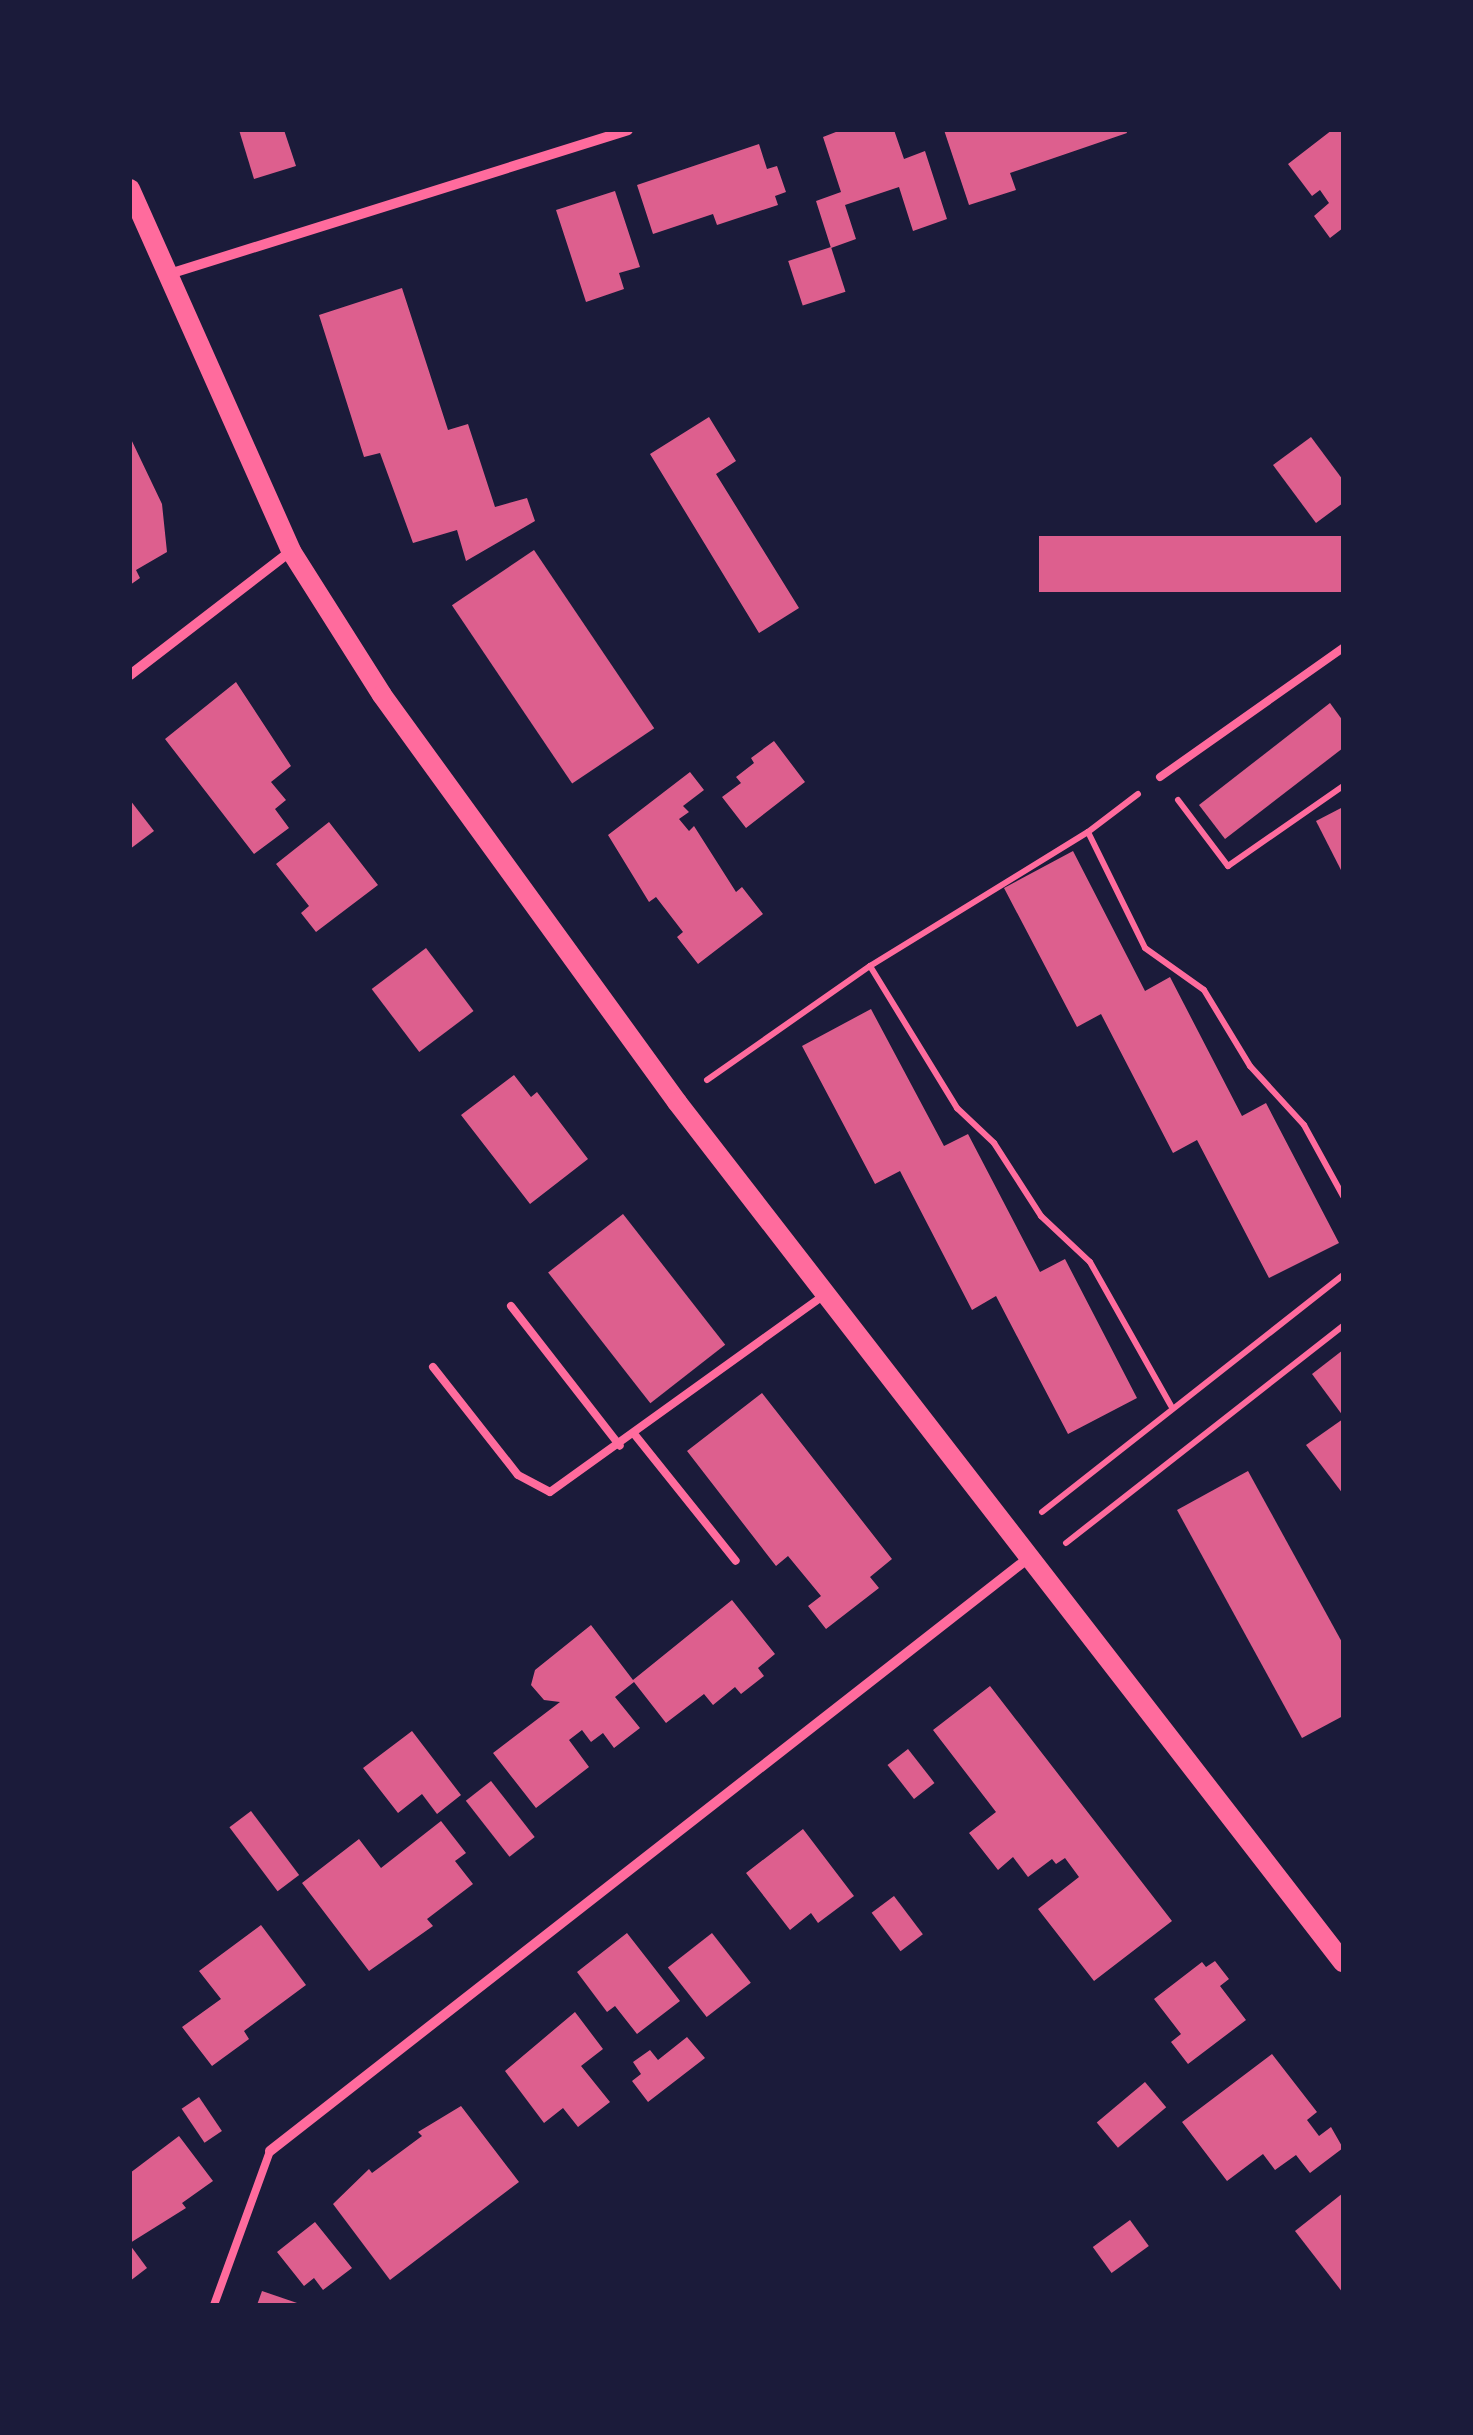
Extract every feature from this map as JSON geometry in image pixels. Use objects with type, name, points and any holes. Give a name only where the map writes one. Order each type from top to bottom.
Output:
[{"type":"main road","points":[[130,189],[134,214],[290,550],[500,864],[1030,1564],[1343,1962]]},
{"type":"street","points":[[164,276],[628,130]]},
{"type":"street","points":[[130,675],[290,550]]},
{"type":"street","points":[[270,2151],[1030,1564]]},
{"type":"lane","points":[[1160,777],[1343,648]]},
{"type":"lane","points":[[433,1368],[518,1475],[550,1492],[620,1446],[826,1294]]},
{"type":"lane","points":[[511,1306],[620,1446]]},
{"type":"lane","points":[[635,1435],[736,1561]]},
{"type":"lane","points":[[214,2305],[270,2151]]},
{"type":"path","points":[[677,1102],[870,966],[1088,832],[1160,777],[1228,866],[1343,786]]},
{"type":"path","points":[[1088,832],[1145,948],[1204,990],[1250,1066],[1304,1125],[1343,1196]]},
{"type":"path","points":[[870,966],[956,1108],[994,1143],[1042,1216],[1090,1262],[1171,1406]]},
{"type":"path","points":[[1010,1537],[1171,1406],[1343,1275]]},
{"type":"path","points":[[1030,1564],[1343,1326]]},
{"type":"building","points":[[239,130],[284,130],[296,166],[254,179]]},
{"type":"building","points":[[841,130],[894,130],[904,159],[925,151],[947,219],[913,231],[899,187],[845,205],[856,239],[831,248],[816,201],[841,192],[823,137]]},
{"type":"building","points":[[944,130],[1127,133],[1010,173],[1016,190],[969,205]]},
{"type":"building","points":[[1332,130],[1343,130],[1343,228],[1330,238],[1314,216],[1329,203],[1320,190],[1312,196],[1288,164]]},
{"type":"building","points":[[759,144],[767,169],[777,166],[786,192],[775,196],[778,205],[717,225],[713,214],[653,234],[637,185]]},
{"type":"building","points":[[615,191],[640,267],[619,273],[624,289],[586,302],[556,210]]},
{"type":"building","points":[[831,247],[846,292],[803,306],[788,261]]},
{"type":"building","points":[[402,288],[448,430],[468,424],[495,507],[527,498],[535,521],[466,561],[457,530],[413,543],[380,453],[364,457],[319,315]]},
{"type":"building","points":[[709,417],[736,461],[716,474],[799,608],[759,633],[650,454]]},
{"type":"building","points":[[130,437],[162,504],[167,552],[136,570],[140,578],[130,585]]},
{"type":"building","points":[[1311,437],[1343,480],[1343,503],[1316,523],[1273,465]]},
{"type":"building","points":[[1039,536],[1343,536],[1343,592],[1039,592]]},
{"type":"building","points":[[534,550],[654,728],[572,784],[452,605]]},
{"type":"building","points":[[236,682],[291,766],[271,782],[286,800],[275,809],[289,828],[254,854],[165,739]]},
{"type":"building","points":[[1330,703],[1343,721],[1343,748],[1225,839],[1199,805]]},
{"type":"building","points":[[774,741],[805,782],[746,828],[722,797],[741,783],[736,777],[754,763],[751,758]]},
{"type":"building","points":[[690,772],[704,790],[683,806],[689,812],[679,819],[689,831],[694,826],[736,892],[742,887],[763,914],[698,964],[677,937],[683,932],[656,897],[649,902],[608,835]]},
{"type":"building","points":[[130,800],[154,831],[130,849]]},
{"type":"building","points":[[1343,807],[1343,874],[1316,821]]},
{"type":"building","points":[[329,822],[378,885],[316,932],[301,913],[309,906],[276,864]]},
{"type":"building","points":[[1073,851],[1145,991],[1170,977],[1242,1116],[1266,1103],[1339,1243],[1269,1278],[1197,1140],[1173,1153],[1101,1014],[1077,1027],[1004,888]]},
{"type":"building","points":[[426,948],[474,1011],[419,1052],[372,989]]},
{"type":"building","points":[[871,1009],[944,1146],[968,1134],[1040,1272],[1065,1259],[1137,1398],[1068,1434],[996,1296],[972,1310],[900,1171],[875,1184],[802,1046]]},
{"type":"building","points":[[514,1075],[531,1097],[537,1092],[588,1159],[530,1204],[461,1115]]},
{"type":"building","points":[[623,1214],[725,1345],[650,1403],[548,1272]]},
{"type":"building","points":[[1343,1350],[1343,1416],[1312,1374]]},
{"type":"building","points":[[762,1393],[892,1559],[870,1577],[879,1588],[826,1629],[808,1606],[821,1596],[788,1556],[776,1566],[687,1451]]},
{"type":"building","points":[[1343,1419],[1343,1494],[1306,1445]]},
{"type":"building","points":[[1248,1471],[1343,1644],[1343,1716],[1302,1738],[1177,1510]]},
{"type":"building","points":[[732,1600],[775,1654],[758,1668],[764,1676],[741,1694],[735,1687],[713,1705],[704,1694],[666,1723],[634,1682],[615,1697],[640,1728],[614,1748],[603,1733],[591,1742],[582,1730],[569,1740],[589,1767],[536,1808],[493,1753],[560,1702],[544,1700],[531,1685],[535,1670],[591,1625],[633,1680]]},
{"type":"building","points":[[990,1686],[1172,1921],[1094,1981],[1038,1909],[1079,1877],[1065,1858],[1056,1864],[1052,1859],[1028,1877],[1013,1857],[998,1870],[969,1833],[996,1812],[933,1730]]},
{"type":"building","points":[[412,1731],[461,1795],[437,1814],[422,1794],[398,1813],[363,1768]]},
{"type":"building","points":[[908,1749],[934,1783],[914,1799],[888,1765]]},
{"type":"building","points":[[491,1781],[535,1837],[509,1857],[466,1801]]},
{"type":"building","points":[[251,1811],[299,1875],[278,1891],[229,1827]]},
{"type":"building","points":[[441,1821],[466,1853],[455,1861],[473,1884],[427,1919],[433,1926],[369,1971],[302,1883],[359,1839],[381,1868]]},
{"type":"building","points":[[803,1829],[854,1896],[818,1923],[811,1913],[790,1930],[746,1873]]},
{"type":"building","points":[[894,1896],[923,1934],[901,1951],[872,1913]]},
{"type":"building","points":[[261,1925],[306,1985],[244,2031],[249,2039],[212,2066],[182,2027],[221,1999],[199,1971]]},
{"type":"building","points":[[627,1933],[680,2001],[637,2034],[615,2006],[607,2012],[577,1972]]},
{"type":"building","points":[[712,1933],[751,1983],[707,2017],[668,1967]]},
{"type":"building","points":[[1215,1961],[1229,1979],[1220,1986],[1246,2020],[1188,2064],[1171,2042],[1181,2034],[1154,1999],[1202,1962],[1206,1967]]},
{"type":"building","points":[[575,2012],[603,2049],[581,2066],[610,2102],[578,2127],[563,2108],[544,2123],[505,2071]]},
{"type":"building","points":[[687,2037],[705,2058],[648,2102],[632,2081],[641,2074],[633,2062],[650,2050],[658,2060]]},
{"type":"building","points":[[1272,2054],[1317,2112],[1307,2120],[1319,2136],[1331,2127],[1343,2148],[1310,2173],[1296,2155],[1275,2170],[1263,2154],[1227,2181],[1182,2122]]},
{"type":"building","points":[[1145,2082],[1166,2107],[1118,2148],[1097,2122]]},
{"type":"building","points":[[199,2097],[222,2131],[205,2143],[182,2109]]},
{"type":"building","points":[[461,2106],[519,2182],[390,2280],[333,2204],[369,2169],[372,2173],[422,2136],[418,2132]]},
{"type":"building","points":[[179,2136],[213,2181],[182,2203],[186,2208],[130,2243],[130,2173]]},
{"type":"building","points":[[1343,2193],[1343,2293],[1295,2231]]},
{"type":"building","points":[[1130,2220],[1149,2246],[1112,2273],[1093,2247]]},
{"type":"building","points":[[315,2222],[352,2268],[323,2290],[314,2278],[304,2286],[277,2252]]},
{"type":"building","points":[[130,2245],[147,2268],[130,2281]]},
{"type":"building","points":[[262,2291],[300,2304],[300,2305],[257,2305]]}]
